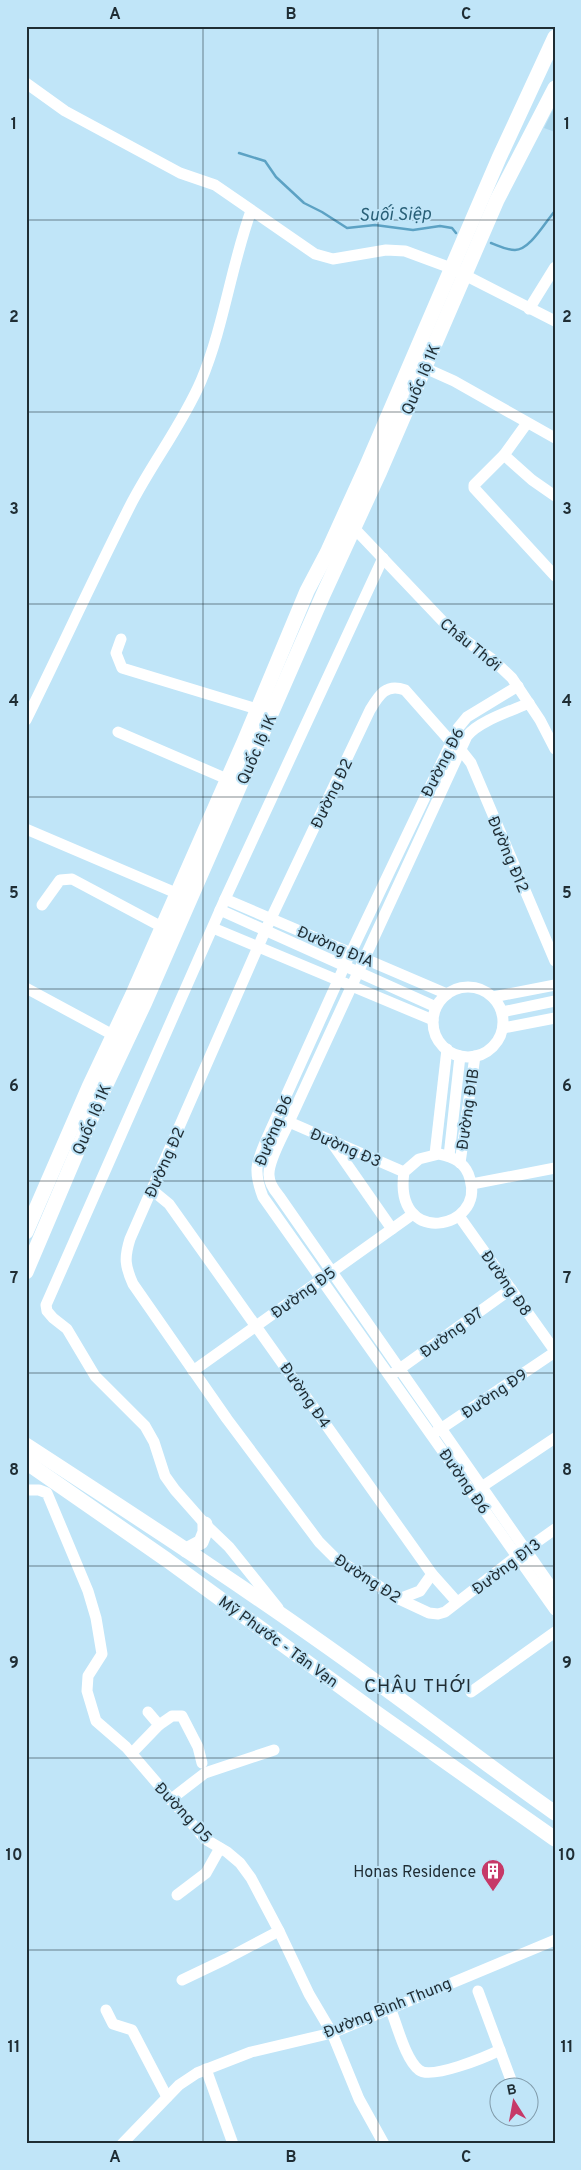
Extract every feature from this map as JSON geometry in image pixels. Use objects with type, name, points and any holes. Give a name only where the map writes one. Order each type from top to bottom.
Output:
[{"type":"main road","points":[[479,226],[499,158],[555,37]]},
{"type":"main road","points":[[479,226],[497,200],[555,88]]},
{"type":"main road","name":"Quốc lộ 1K","points":[[26,1272],[102,1093],[145,1002],[348,524],[451,268],[479,226]]},
{"type":"main road","name":"Quốc lộ 1K","points":[[26,1232],[227,779],[307,591],[348,524],[425,368],[466,274],[479,226]]},
{"type":"main road","name":"Mỹ Phước - Tân Vạn","points":[[26,1445],[287,1619],[555,1813]]},
{"type":"main road","name":"Mỹ Phước - Tân Vạn","points":[[26,1462],[167,1560],[553,1840]]},
{"type":"main road","points":[[186,1550],[201,1542],[205,1532],[205,1524]]},
{"type":"street","points":[[26,83],[65,111],[172,169],[215,185],[315,254],[333,259],[386,250],[405,251],[466,274],[529,309],[555,321]]},
{"type":"street","points":[[26,720],[131,504],[187,410],[201,381],[213,347],[238,245],[251,211]]},
{"type":"street","points":[[529,309],[555,267]]},
{"type":"street","points":[[425,368],[454,381],[555,438]]},
{"type":"street","points":[[527,423],[504,454],[474,488],[555,576]]},
{"type":"street","points":[[504,454],[532,480],[555,496]]},
{"type":"street","name":"Châu Thới","points":[[348,524],[451,630],[492,660],[518,686],[540,720],[555,749]]},
{"type":"street","points":[[287,1619],[229,1548],[205,1524],[165,1476],[154,1442],[146,1426],[95,1376],[67,1329],[53,1318],[46,1304],[220,910],[383,558]]},
{"type":"street","points":[[120,639],[116,653],[122,668],[257,709]]},
{"type":"street","name":"Đường Đ6","points":[[518,686],[467,717],[458,728],[456,745],[428,817],[288,1122],[269,1174],[271,1186],[327,1275],[521,1553],[555,1610]]},
{"type":"street","name":"Đường Đ2","points":[[456,745],[405,690],[397,687],[386,690],[379,695],[258,946],[130,1239],[126,1253],[126,1268],[133,1284],[194,1371],[319,1542],[334,1557],[399,1599],[430,1613],[438,1614],[445,1612],[457,1602]]},
{"type":"street","name":"Đường Đ6","points":[[327,1275],[263,1197],[256,1179],[257,1161],[416,812],[456,745],[472,730],[528,703]]},
{"type":"street","points":[[118,732],[227,779]]},
{"type":"street","name":"Đường Đ12","points":[[456,745],[471,764],[555,961]]},
{"type":"street","points":[[416,812],[428,817]]},
{"type":"street","points":[[26,829],[176,893]]},
{"type":"street","points":[[42,905],[60,880],[72,879],[162,927]]},
{"type":"street","points":[[382,887],[394,892]]},
{"type":"street","name":"Đường Đ1A","points":[[225,899],[447,994]]},
{"type":"street","name":"Đường Đ1A","points":[[220,910],[436,1007]]},
{"type":"street","name":"Đường Đ1A","points":[[213,928],[433,1020]]},
{"type":"street","points":[[493,997],[555,985]]},
{"type":"street","points":[[466,987],[485,991],[493,997],[502,1012],[503,1028],[499,1039],[492,1048],[475,1056],[460,1056],[446,1049],[436,1037],[433,1020],[436,1007],[447,994],[466,987]]},
{"type":"street","points":[[26,988],[113,1035]]},
{"type":"street","points":[[502,1012],[555,1001]]},
{"type":"street","points":[[503,1028],[555,1018]]},
{"type":"street","name":"Đường Đ1B","points":[[435,1154],[446,1049]]},
{"type":"street","name":"Đường Đ1B","points":[[449,1156],[460,1056]]},
{"type":"street","name":"Đường Đ1B","points":[[460,1163],[475,1056]]},
{"type":"street","points":[[297,1073],[309,1078]]},
{"type":"street","points":[[440,1107],[468,1109]]},
{"type":"street","name":"Đường Đ3","points":[[288,1122],[404,1172]]},
{"type":"street","points":[[267,1138],[279,1144]]},
{"type":"street","points":[[330,1140],[392,1228]]},
{"type":"street","points":[[435,1154],[449,1156],[460,1163],[469,1175],[472,1184],[472,1196],[467,1207],[459,1216],[439,1224],[428,1223],[413,1214],[404,1203],[402,1193],[404,1172],[419,1158],[435,1154]]},
{"type":"street","points":[[472,1184],[555,1168]]},
{"type":"street","name":"Đường Đ4","points":[[152,1190],[169,1204],[257,1325],[432,1574],[457,1602]]},
{"type":"street","points":[[274,1212],[284,1205]]},
{"type":"street","name":"Đường Đ5","points":[[194,1371],[413,1214]]},
{"type":"street","name":"Đường Đ8","points":[[459,1216],[555,1351]]},
{"type":"street","name":"Đường Đ7","points":[[395,1372],[511,1289]]},
{"type":"street","name":"Đường Đ9","points":[[437,1432],[555,1351]]},
{"type":"street","points":[[478,1490],[555,1438]]},
{"type":"street","points":[[26,1490],[39,1490],[47,1493],[66,1490]]},
{"type":"street","name":"Đường D5","points":[[47,1493],[79,1565],[96,1618],[102,1654],[88,1676],[87,1691],[96,1721],[132,1753],[170,1800],[205,1838],[240,1863],[251,1878],[309,1994],[332,2033],[359,2098],[384,2144]]},
{"type":"street","name":"Đường Đ13","points":[[457,1602],[555,1529]]},
{"type":"street","name":"Đường Đ6","points":[[521,1553],[555,1592]]},
{"type":"street","points":[[399,1599],[420,1591],[432,1574]]},
{"type":"street","points":[[471,1692],[555,1632]]},
{"type":"street","points":[[148,1712],[159,1725]]},
{"type":"street","points":[[132,1753],[159,1725],[172,1716],[182,1716],[198,1747],[202,1763]]},
{"type":"street","points":[[170,1800],[205,1773],[274,1750]]},
{"type":"street","points":[[177,1895],[206,1873],[220,1848]]},
{"type":"street","points":[[182,1980],[279,1931]]},
{"type":"street","name":"Đường Bình Thung","points":[[122,2144],[179,2085],[206,2069],[251,2052],[332,2033],[555,1940]]},
{"type":"street","points":[[478,1991],[510,2078]]},
{"type":"street","points":[[390,2008],[411,2061],[420,2072],[442,2071],[500,2050]]},
{"type":"street","points":[[106,2010],[113,2024],[132,2030],[167,2097]]},
{"type":"street","points":[[206,2069],[233,2144]]},
{"type":"shaded area","points":[[555,106],[555,132],[544,128]]},
{"type":"waterway","name":"Suối Siệp","points":[[239,153],[265,161],[276,177],[304,203],[347,228],[375,225],[413,230],[440,226],[452,228],[456,233]]},
{"type":"waterway","name":"Suối Siệp","points":[[491,243],[503,248],[521,249],[532,241],[555,211]]},
{"type":"place","name":"Honas Residence","points":[[493,1892]]},
{"type":"district","name":"CHÂU THỚI","points":[[418,1685]]}]
